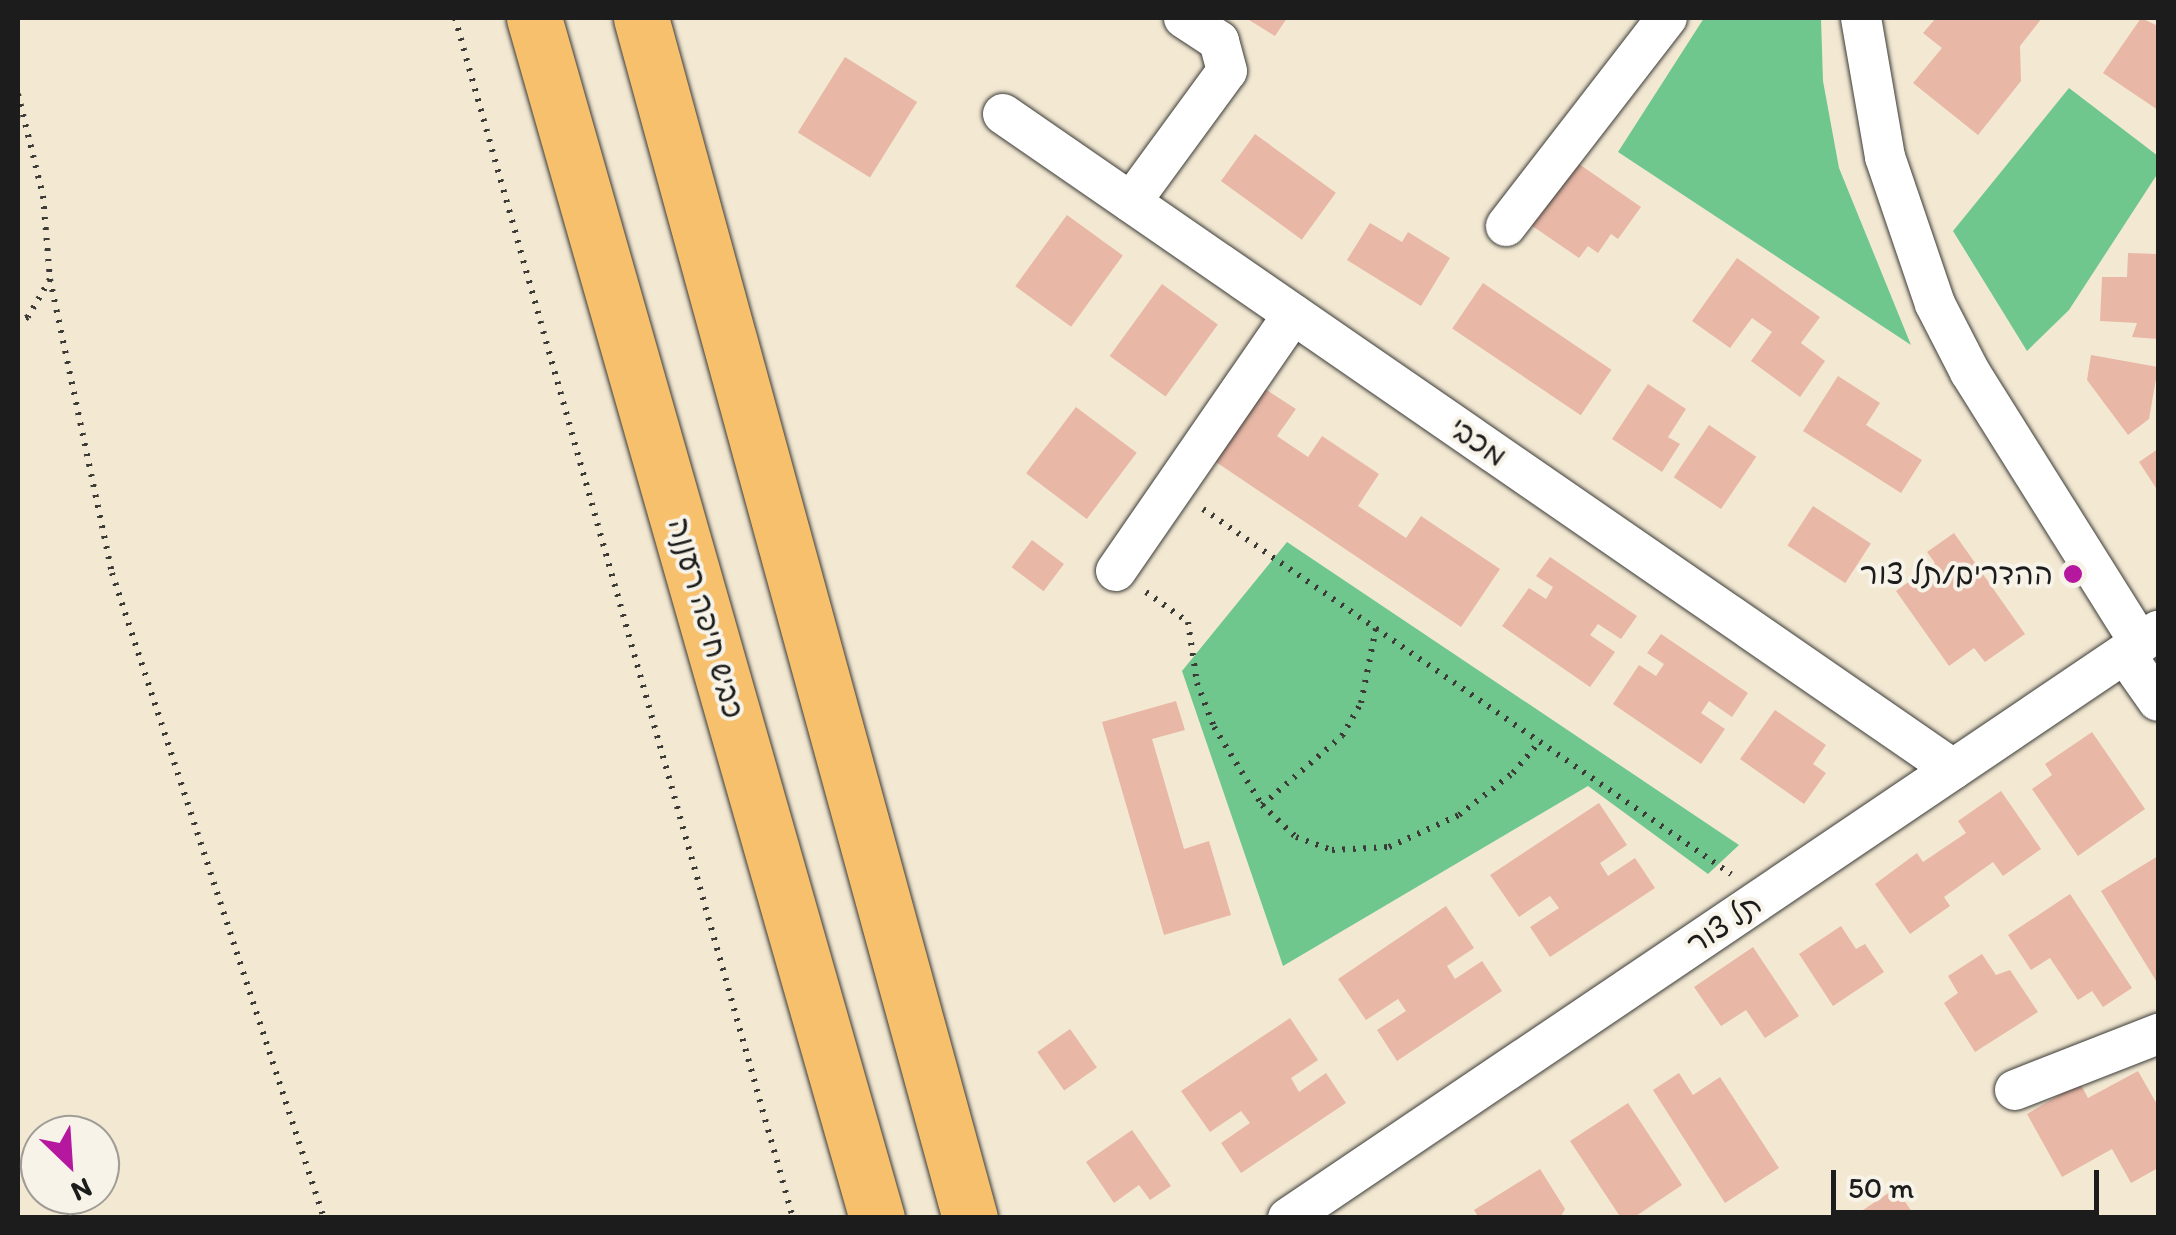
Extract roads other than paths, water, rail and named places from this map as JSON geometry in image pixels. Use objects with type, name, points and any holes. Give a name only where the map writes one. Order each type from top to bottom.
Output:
[{"type":"highway","name":"כביש חיפה רעננה","points":[[534,18],[878,1218]]},
{"type":"highway","points":[[640,18],[970,1218]]},
{"type":"street","points":[[1131,202],[1227,71],[1219,41],[1184,18]]},
{"type":"street","points":[[1506,226],[1666,18]]},
{"type":"street","points":[[1861,18],[1885,157],[1936,304],[1970,372],[2141,643],[2158,701]]},
{"type":"street","name":"מכבי","points":[[1003,114],[1953,769]]},
{"type":"street","points":[[1116,571],[1293,314]]},
{"type":"street","name":"תל צור","points":[[1288,1218],[2141,643]]},
{"type":"street","points":[[2014,1090],[2158,1034]]},
{"type":"place","name":"ההדרים/תל צור","points":[[2073,574]]}]
